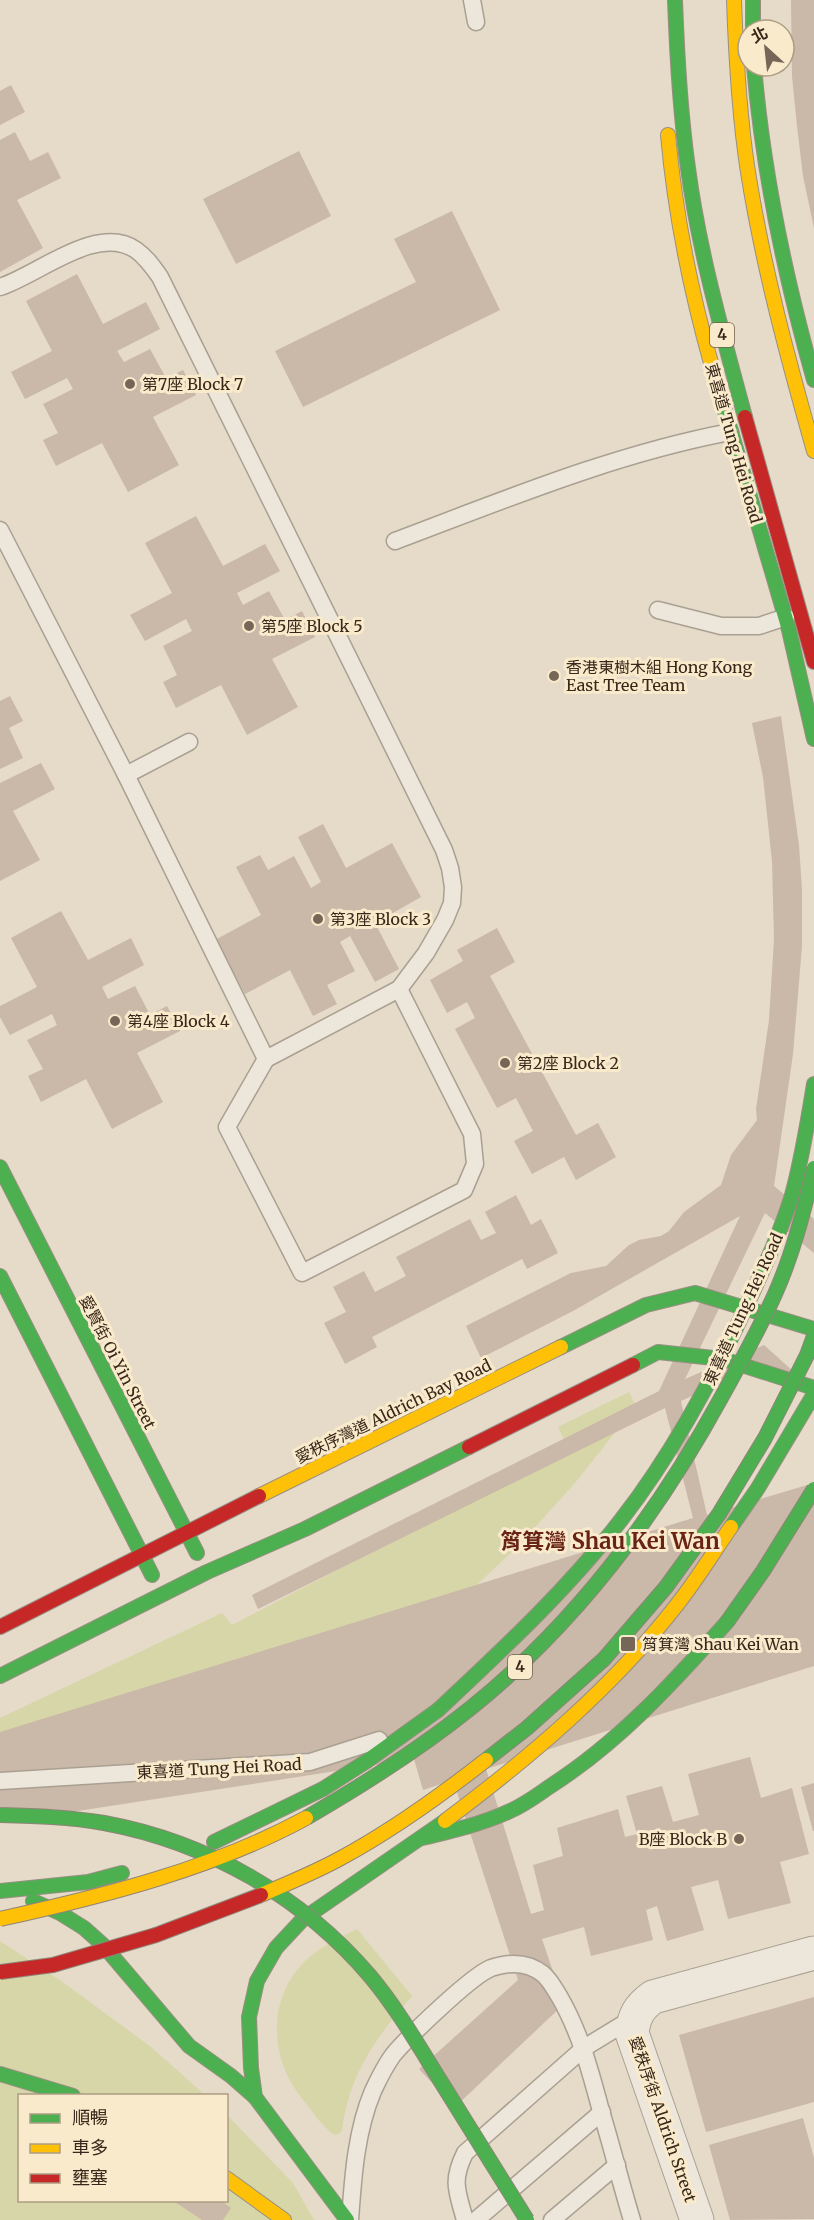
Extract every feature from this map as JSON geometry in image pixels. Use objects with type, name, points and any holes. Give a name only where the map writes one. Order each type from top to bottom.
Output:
[{"type":"main road","name":"4","points":[[675,0],[676,53],[685,141],[709,280],[728,361],[814,662]]},
{"type":"main road","points":[[734,0],[737,92],[752,197],[773,303],[814,451]]},
{"type":"main road","points":[[753,0],[753,18]]},
{"type":"main road","points":[[755,78],[760,131],[775,224],[797,323],[814,380]]},
{"type":"main road","name":"東喜道 Tung Hei Road","points":[[667,124],[675,198],[685,260],[696,308],[730,432],[786,617],[814,739]]},
{"type":"main road","name":"東喜道 Tung Hei Road","points":[[438,1710],[505,1647],[574,1576],[620,1521],[664,1461],[723,1359],[781,1229],[799,1167],[814,1084]]},
{"type":"main road","name":"愛賢街 Oi Yin Street","points":[[0,1167],[207,1572]]},
{"type":"main road","name":"4","points":[[0,1919],[60,1906],[156,1880],[277,1832],[367,1782],[412,1752],[459,1719],[532,1656],[620,1557],[665,1496],[708,1426],[776,1292],[805,1204],[814,1168]]},
{"type":"main road","points":[[0,1276],[162,1595]]},
{"type":"main road","name":"愛秩序灣道 Aldrich Bay Road","points":[[0,1627],[186,1532],[646,1305],[695,1293],[814,1329]]},
{"type":"main road","points":[[0,1972],[53,1965],[156,1935],[250,1900],[340,1858],[397,1825],[439,1797],[527,1728],[604,1659],[666,1587],[719,1514],[765,1438],[807,1355],[814,1336]]},
{"type":"main road","points":[[0,1676],[207,1572],[305,1529],[658,1352],[723,1359],[814,1388]]},
{"type":"main road","points":[[255,2097],[251,2068],[249,2017],[257,1981],[289,1932],[303,1919],[422,1838],[503,1777],[542,1744],[621,1669],[676,1606],[758,1488],[814,1394]]},
{"type":"main road","points":[[422,1838],[508,1812],[561,1781],[618,1737],[674,1684],[727,1622],[763,1571],[814,1489]]},
{"type":"main road","points":[[172,1857],[203,1847],[323,1789],[379,1753],[438,1710]]},
{"type":"main road","points":[[0,1815],[51,1815],[92,1820],[163,1838],[240,1869],[280,1894],[345,1948],[392,2006],[527,2220]]},
{"type":"main road","points":[[0,1891],[88,1882],[140,1868]]},
{"type":"main road","points":[[0,1891],[50,1906],[73,1918],[118,1958],[191,2048],[238,2080],[255,2097],[348,2220]]},
{"type":"main road","points":[[0,2074],[66,2094]]},
{"type":"main road","points":[[228,2179],[284,2220]]},
{"type":"street","points":[[634,2018],[642,2005],[653,1997],[814,1953]]},
{"type":"street","name":"愛秩序街 Aldrich Street","points":[[634,2018],[632,2033],[697,2220]]},
{"type":"lane","points":[[472,0],[476,22]]},
{"type":"lane","points":[[0,287],[17,282],[85,246],[102,242],[119,242],[135,249],[148,261],[160,277],[444,850],[450,868],[453,887],[452,903],[446,920],[426,953],[399,989],[266,1059],[227,1127],[302,1273],[464,1190],[475,1164],[472,1134],[399,989]]},
{"type":"lane","points":[[0,299],[17,282]]},
{"type":"lane","points":[[395,541],[559,479],[679,441],[730,432]]},
{"type":"lane","points":[[0,530],[126,775],[266,1059]]},
{"type":"lane","points":[[658,610],[721,626],[759,626],[786,617]]},
{"type":"lane","points":[[126,775],[189,742]]},
{"type":"lane","name":"東喜道 Tung Hei Road","points":[[0,1781],[310,1762],[379,1740],[438,1710]]},
{"type":"lane","points":[[348,2220],[359,2140],[372,2093],[382,2073],[393,2056],[408,2040],[475,1977],[505,1964],[519,1964],[543,1974],[570,2015],[584,2048],[632,2220]]},
{"type":"lane","points":[[465,2220],[455,2184],[459,2165],[465,2153],[584,2048],[634,2018]]},
{"type":"lane","points":[[476,2220],[602,2112]]},
{"type":"lane","points":[[552,2220],[617,2165]]},
{"type":"green space","points":[[629,1392],[636,1406],[575,1483],[518,1546],[444,1616],[0,1746],[0,1718],[222,1613],[232,1625],[569,1449],[558,1427]]},
{"type":"green space","points":[[357,1929],[412,1996],[387,2026],[366,2058],[351,2092],[342,2130],[335,2135],[322,2124],[292,2085],[279,2049],[277,2030],[279,2011],[284,1993],[293,1976],[306,1960],[337,1939]]},
{"type":"green space","points":[[0,1941],[64,1983],[151,2047],[204,2094],[18,2094],[18,2202],[228,2202],[228,2116],[293,2183],[314,2220],[0,2220]]},
{"type":"building","points":[[791,0],[814,0],[814,228],[803,176],[797,126],[792,78],[796,78],[796,18],[791,18]]},
{"type":"building","points":[[11,85],[25,112],[0,125],[0,91]]},
{"type":"building","points":[[15,132],[30,161],[48,152],[61,178],[17,200],[43,248],[0,272],[0,140]]},
{"type":"building","points":[[299,151],[331,216],[236,264],[203,199]]},
{"type":"building","points":[[452,211],[500,310],[303,407],[275,351],[416,282],[394,239]]},
{"type":"building","name":"第7座 Block 7","points":[[77,274],[103,324],[146,302],[160,329],[117,351],[124,362],[150,349],[166,378],[183,370],[196,395],[153,417],[179,465],[128,492],[102,443],[56,466],[43,440],[58,433],[43,404],[73,389],[67,378],[25,399],[11,372],[52,351],[26,301]]},
{"type":"building","name":"第5座 Block 5","points":[[196,516],[223,566],[265,544],[280,571],[237,593],[243,605],[269,591],[285,620],[302,611],[315,637],[272,659],[298,707],[247,735],[221,685],[176,708],[163,682],[177,675],[163,646],[192,631],[186,619],[145,641],[130,615],[172,593],[145,543]]},
{"type":"building","points":[[10,696],[23,721],[9,728],[23,758],[0,769],[0,701]]},
{"type":"building","points":[[781,716],[799,845],[802,946],[793,1054],[774,1186],[814,1219],[814,1253],[765,1213],[685,1379],[764,1345],[814,1390],[761,1364],[681,1401],[707,1515],[814,1483],[814,1666],[486,1769],[531,1914],[544,1910],[533,1865],[563,1856],[557,1828],[618,1809],[625,1837],[637,1834],[626,1796],[662,1786],[673,1822],[699,1815],[688,1774],[750,1757],[761,1798],[792,1788],[809,1854],[780,1862],[791,1903],[728,1919],[718,1880],[691,1887],[704,1930],[667,1941],[657,1906],[646,1910],[653,1940],[591,1956],[584,1927],[542,1939],[564,2004],[455,2107],[419,2069],[518,1980],[453,1780],[423,1790],[414,1759],[0,1823],[0,1732],[693,1518],[665,1408],[258,1609],[252,1595],[659,1391],[740,1216],[573,1311],[481,1358],[466,1326],[571,1273],[606,1266],[629,1245],[639,1240],[661,1236],[669,1231],[684,1212],[721,1185],[731,1155],[757,1120],[756,1109],[769,1020],[774,939],[772,861],[763,777],[752,723]]},
{"type":"building","points":[[41,763],[55,789],[13,811],[40,860],[0,881],[0,783]]},
{"type":"building","name":"第3座 Block 3","points":[[323,824],[346,868],[392,843],[421,897],[375,923],[399,969],[375,982],[350,936],[340,942],[355,971],[327,985],[337,1004],[313,1016],[290,970],[245,994],[215,940],[261,915],[236,867],[260,855],[268,870],[294,856],[311,888],[321,882],[298,837]]},
{"type":"building","name":"第4座 Block 4","points":[[61,911],[88,960],[131,938],[144,965],[102,987],[108,999],[135,986],[150,1015],[167,1006],[180,1031],[137,1053],[163,1102],[112,1129],[86,1079],[41,1102],[28,1076],[43,1069],[27,1040],[57,1025],[52,1014],[10,1035],[0,1017],[0,1006],[37,987],[11,938]]},
{"type":"building","name":"第2座 Block 2","points":[[497,928],[515,962],[490,976],[576,1135],[598,1123],[616,1157],[576,1180],[564,1157],[532,1174],[514,1141],[533,1131],[516,1098],[497,1108],[455,1029],[475,1018],[467,1002],[447,1013],[430,980],[463,961],[457,950]]},
{"type":"building","points":[[516,1195],[531,1225],[541,1219],[558,1253],[527,1269],[522,1259],[372,1337],[377,1347],[345,1364],[324,1323],[346,1312],[333,1287],[364,1271],[375,1292],[406,1276],[396,1257],[470,1219],[481,1240],[496,1233],[485,1212]]},
{"type":"building","points":[[814,1783],[814,1831],[813,1831],[801,1787]]},
{"type":"building","points":[[814,1997],[814,2102],[706,2132],[679,2035]]},
{"type":"building","points":[[803,2118],[814,2158],[814,2219],[730,2220],[709,2145]]},
{"type":"building","points":[[175,2202],[223,2202],[231,2208],[223,2220],[202,2220]]},
{"type":"traffic: fast","points":[[675,0],[685,147],[698,231],[745,417]]},
{"type":"traffic: fast","points":[[753,0],[753,18]]},
{"type":"traffic: fast","points":[[755,78],[769,185],[794,303],[814,380]]},
{"type":"traffic: fast","points":[[711,363],[789,630],[814,739]]},
{"type":"traffic: fast","points":[[438,1710],[533,1619],[579,1571],[621,1520],[676,1440],[723,1355],[778,1234],[796,1181],[814,1084]]},
{"type":"traffic: fast","points":[[0,1167],[197,1553]]},
{"type":"traffic: fast","points":[[306,1818],[391,1766],[472,1707],[546,1640],[612,1565],[670,1484],[756,1334],[787,1263],[814,1168]]},
{"type":"traffic: fast","points":[[0,1276],[152,1575]]},
{"type":"traffic: fast","points":[[561,1347],[646,1305],[695,1293],[814,1329]]},
{"type":"traffic: fast","points":[[486,1760],[527,1728],[604,1659],[666,1587],[719,1514],[765,1438],[807,1355],[814,1336]]},
{"type":"traffic: fast","points":[[633,1365],[658,1352],[723,1359],[814,1388]]},
{"type":"traffic: fast","points":[[731,1527],[758,1488],[814,1394]]},
{"type":"traffic: fast","points":[[0,1676],[207,1572],[305,1529],[469,1447]]},
{"type":"traffic: fast","points":[[727,1622],[763,1571],[814,1489]]},
{"type":"traffic: fast","points":[[422,1838],[499,1816],[530,1800],[574,1770],[644,1711],[727,1622]]},
{"type":"traffic: fast","points":[[214,1842],[323,1789],[367,1761],[438,1710]]},
{"type":"traffic: fast","points":[[0,1815],[65,1818],[104,1823],[142,1832],[215,1859],[283,1897],[343,1947],[389,2000],[527,2220]]},
{"type":"traffic: fast","points":[[347,2220],[255,2097],[251,2068],[249,2017],[257,1981],[276,1948],[303,1919],[445,1821]]},
{"type":"traffic: fast","points":[[0,1891],[88,1882],[122,1873]]},
{"type":"traffic: fast","points":[[33,1901],[60,1913],[84,1928],[103,1945],[189,2046],[231,2076],[255,2097]]},
{"type":"traffic: fast","points":[[0,2074],[66,2094]]},
{"type":"traffic: slow","points":[[734,0],[740,108],[754,207],[777,313],[814,451]]},
{"type":"traffic: slow","points":[[668,135],[684,250],[711,363]]},
{"type":"traffic: slow","points":[[259,1496],[561,1347]]},
{"type":"traffic: slow","points":[[445,1821],[538,1747],[624,1666],[683,1596],[731,1527]]},
{"type":"traffic: slow","points":[[261,1895],[322,1868],[379,1836],[486,1760]]},
{"type":"traffic: slow","points":[[0,1919],[78,1901],[157,1879],[233,1852],[306,1818]]},
{"type":"traffic: slow","points":[[228,2179],[284,2220]]},
{"type":"traffic: jam","points":[[745,417],[814,662]]},
{"type":"traffic: jam","points":[[469,1447],[633,1365]]},
{"type":"traffic: jam","points":[[0,1627],[259,1496]]},
{"type":"traffic: jam","points":[[0,1972],[53,1965],[156,1935],[261,1895]]},
{"type":"place","name":"第7座 Block 7","points":[[130,384]]},
{"type":"place","name":"第5座 Block 5","points":[[249,626]]},
{"type":"place","name":"香港東樹木組 Hong Kong East Tree Team","points":[[554,676]]},
{"type":"place","name":"第3座 Block 3","points":[[318,919]]},
{"type":"place","name":"第4座 Block 4","points":[[115,1021]]},
{"type":"place","name":"第2座 Block 2","points":[[505,1063]]},
{"type":"place","name":"筲箕灣 Shau Kei Wan","points":[[628,1644]]},
{"type":"place","name":"B座 Block B","points":[[739,1839]]},
{"type":"district","name":"筲箕灣 Shau Kei Wan","points":[[610,1541]]}]
